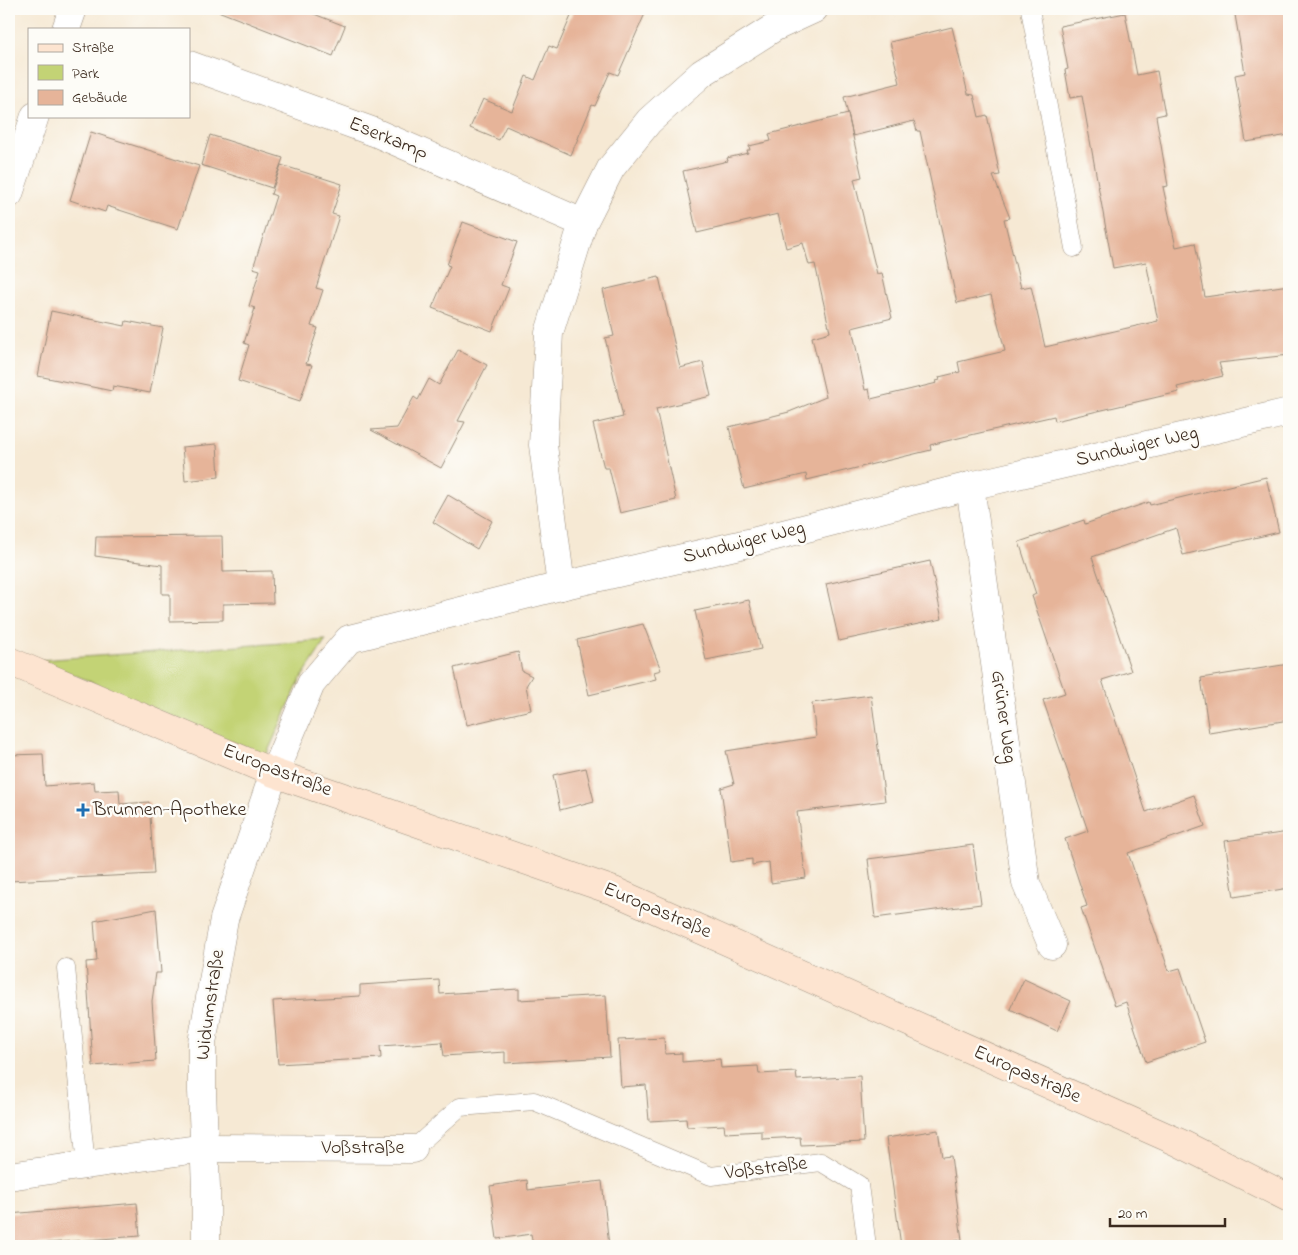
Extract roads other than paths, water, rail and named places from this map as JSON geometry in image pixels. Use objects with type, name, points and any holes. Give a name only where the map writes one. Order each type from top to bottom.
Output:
[{"type":"street","points":[[561,586],[543,445],[549,333],[583,223],[611,168],[649,121],[702,73],[771,18],[814,9]]},
{"type":"street","name":"Eserkamp","points":[[190,65],[374,132],[583,223]]},
{"type":"street","points":[[9,194],[35,118]]},
{"type":"street","name":"Sundwiger Weg","points":[[274,773],[312,684],[349,639],[561,586],[748,543],[970,486],[1289,412]]},
{"type":"street","name":"Grüner Weg","points":[[970,486],[1026,883],[1052,945]]},
{"type":"street","name":"Europastraße","points":[[9,661],[274,773],[614,891],[1178,1142],[1289,1198]]},
{"type":"street","name":"Widumstraße","points":[[206,1246],[202,1043],[224,919],[274,773]]},
{"type":"street","name":"Voßstraße","points":[[9,1176],[204,1148],[413,1148]]},
{"type":"lane","points":[[1030,9],[1074,248]]},
{"type":"lane","points":[[66,968],[86,1165]]},
{"type":"lane","name":"Voßstraße","points":[[413,1148],[460,1107],[534,1101],[711,1176],[821,1162],[859,1185],[867,1246]]},
{"type":"place","name":"Brunnen-Apotheke","points":[[83,810]]}]
